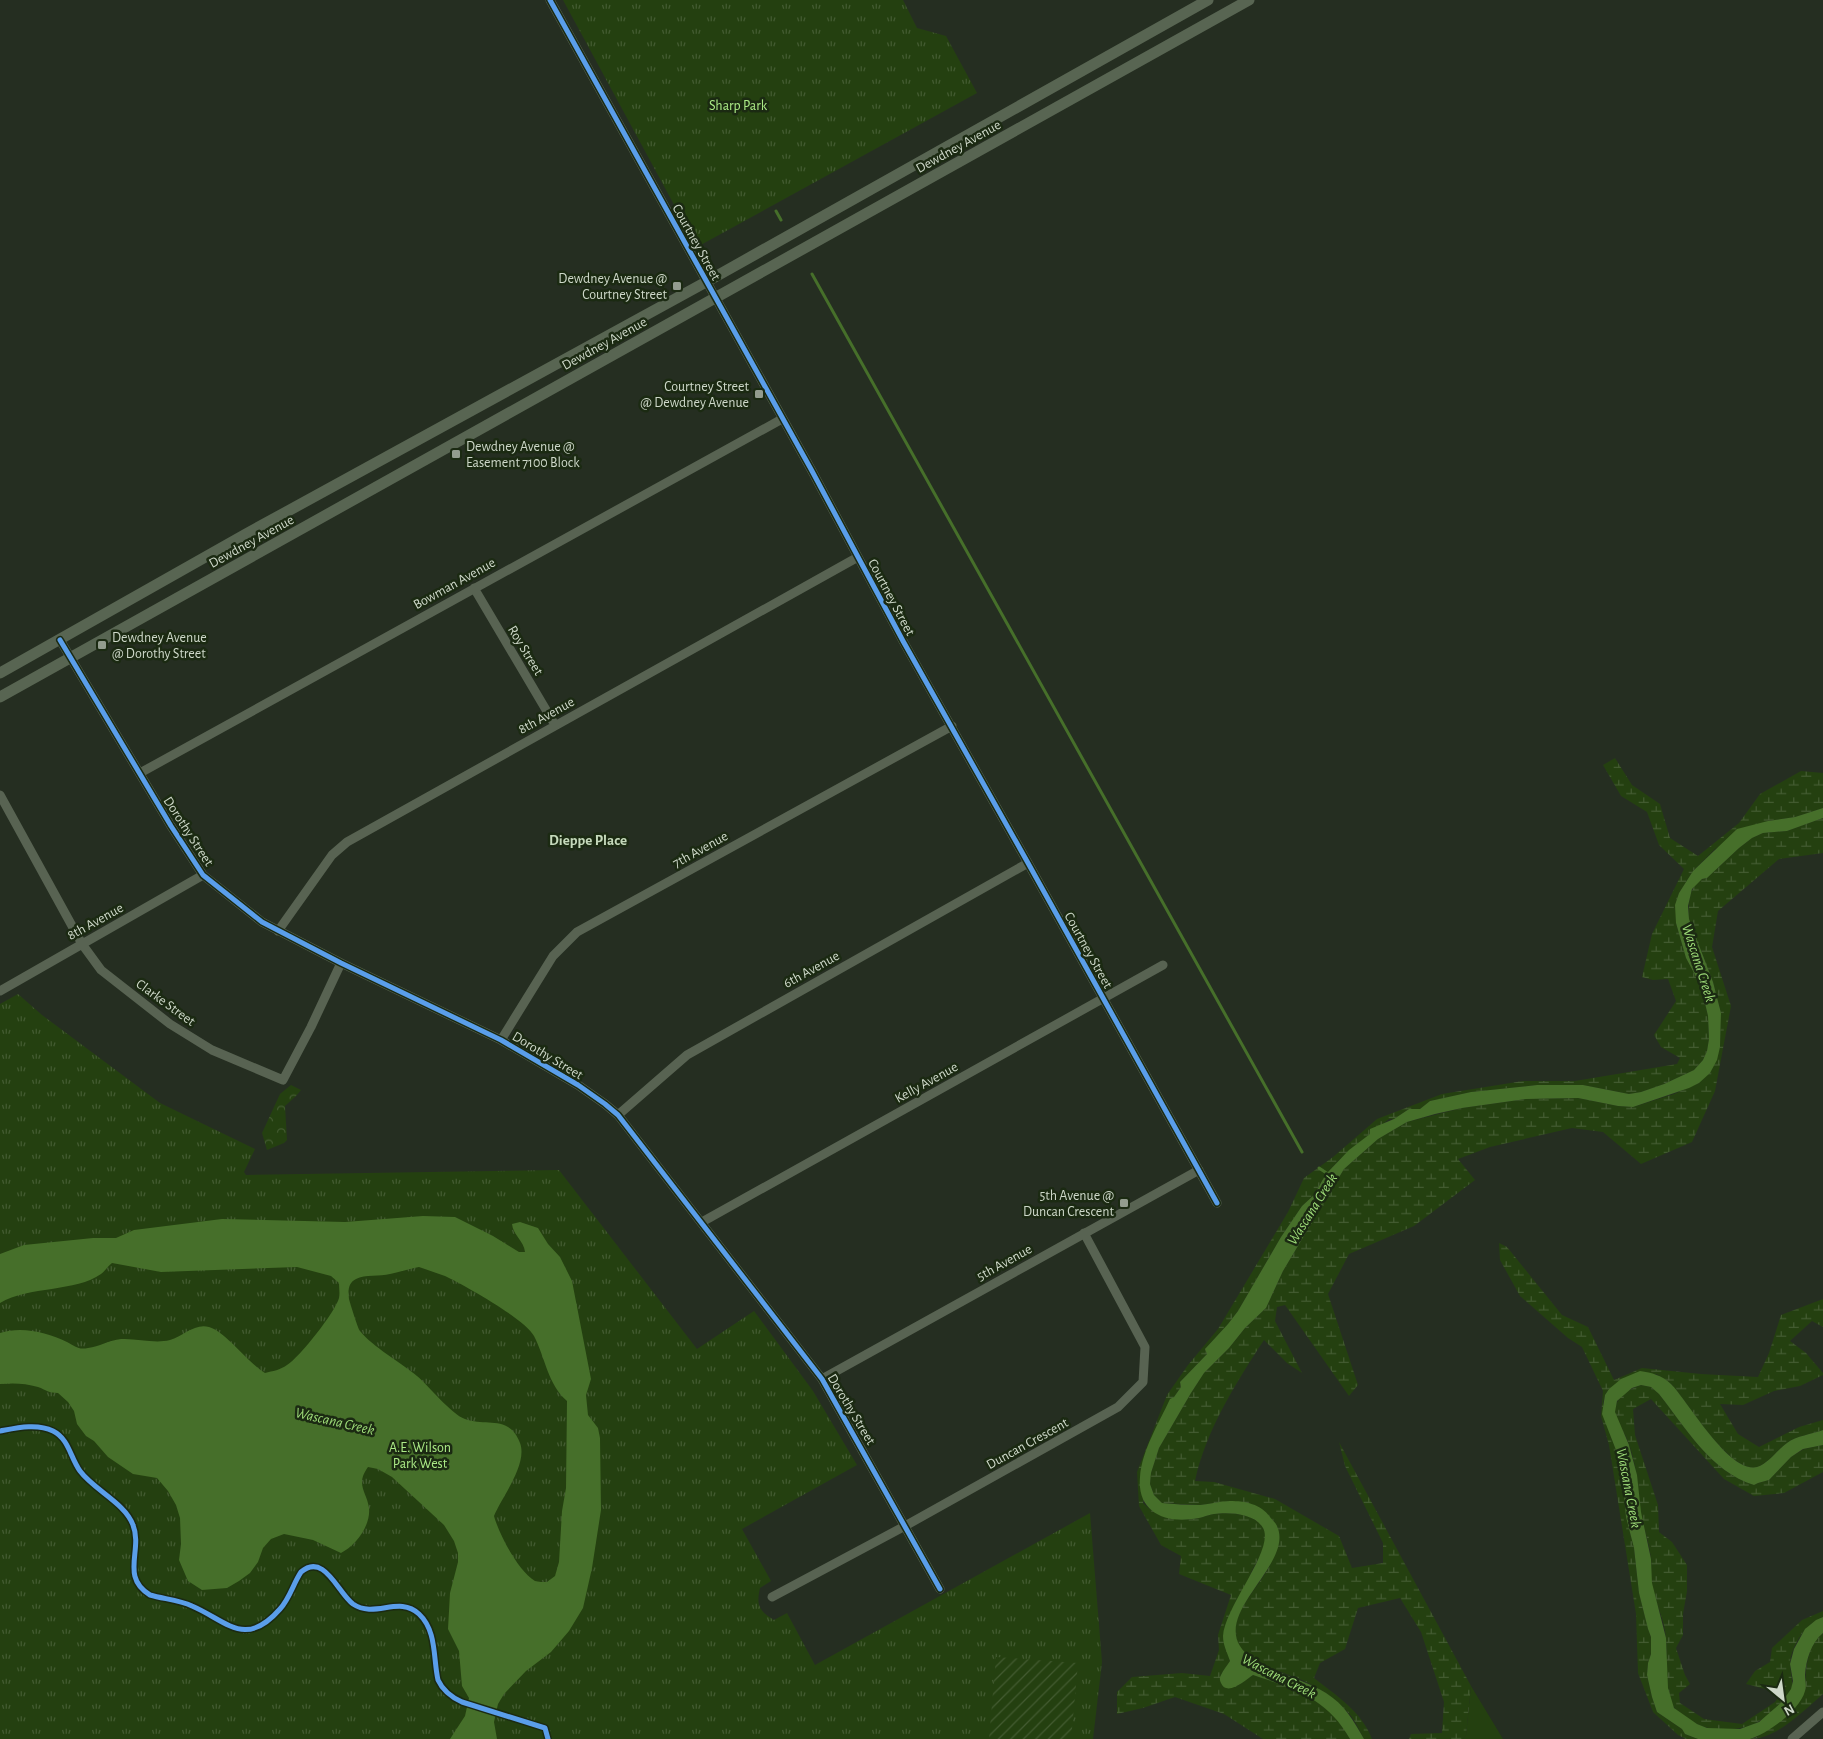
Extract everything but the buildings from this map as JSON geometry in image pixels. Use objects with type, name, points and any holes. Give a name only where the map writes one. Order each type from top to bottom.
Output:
[{"type":"main road","name":"Dewdney Avenue","points":[[0,673],[254,529],[706,282],[1208,0]]},
{"type":"main road","name":"Dewdney Avenue","points":[[0,697],[1249,0]]},
{"type":"street","name":"Courtney Street","points":[[550,0],[1216,1203]]},
{"type":"street","name":"Bowman Avenue","points":[[140,773],[782,419]]},
{"type":"street","name":"8th Avenue","points":[[278,932],[332,855],[347,842],[858,557]]},
{"type":"street","name":"Roy Street","points":[[474,588],[555,725]]},
{"type":"street","name":"Dorothy Street","points":[[60,640],[203,875],[262,922],[278,932],[501,1040],[578,1085],[618,1115],[822,1379],[940,1589]]},
{"type":"street","name":"7th Avenue","points":[[501,1040],[553,956],[577,932],[952,726]]},
{"type":"street","name":"Clarke Street","points":[[0,795],[82,944],[101,970],[170,1024],[212,1050],[283,1080],[311,1027],[341,963]]},
{"type":"street","name":"6th Avenue","points":[[618,1115],[687,1055],[1028,863]]},
{"type":"street","name":"8th Avenue","points":[[0,991],[203,875]]},
{"type":"street","name":"Kelly Avenue","points":[[702,1222],[1163,965]]},
{"type":"street","name":"5th Avenue","points":[[822,1379],[1199,1170]]},
{"type":"street","name":"Duncan Crescent","points":[[772,1597],[905,1526],[1118,1407],[1144,1382],[1145,1346],[1084,1233]]},
{"type":"street","points":[[1792,1739],[1823,1712]]},
{"type":"green space","name":"Sharp Park","points":[[563,0],[903,0],[917,28],[946,36],[977,93],[697,247]]},
{"type":"green space","points":[[1615,758],[1632,785],[1660,804],[1670,838],[1698,856],[1739,823],[1760,794],[1801,771],[1823,773],[1823,808],[1795,817],[1768,821],[1715,849],[1693,871],[1679,893],[1676,905],[1676,923],[1686,958],[1701,986],[1708,1016],[1709,1039],[1703,1060],[1694,1070],[1641,1092],[1629,1094],[1583,1085],[1537,1085],[1471,1092],[1430,1101],[1420,1109],[1409,1109],[1394,1119],[1389,1119],[1340,1159],[1326,1174],[1314,1195],[1302,1206],[1281,1237],[1238,1311],[1206,1348],[1207,1354],[1180,1382],[1181,1387],[1154,1435],[1143,1503],[1148,1508],[1166,1517],[1179,1519],[1195,1519],[1222,1513],[1240,1514],[1256,1520],[1262,1526],[1265,1533],[1264,1546],[1251,1573],[1239,1613],[1228,1654],[1230,1661],[1221,1675],[1237,1686],[1253,1675],[1309,1696],[1331,1713],[1350,1739],[1263,1739],[1224,1714],[1175,1697],[1143,1708],[1117,1714],[1117,1692],[1132,1677],[1182,1673],[1210,1676],[1219,1650],[1218,1635],[1231,1595],[1179,1574],[1181,1556],[1161,1545],[1139,1506],[1137,1472],[1167,1395],[1188,1365],[1218,1329],[1288,1212],[1304,1178],[1333,1157],[1377,1119],[1442,1094],[1523,1081],[1575,1081],[1677,1064],[1680,1058],[1661,1047],[1654,1035],[1676,1001],[1668,979],[1653,980],[1642,977],[1652,934],[1684,869],[1659,845],[1647,812],[1621,796],[1603,765]]},
{"type":"green space","points":[[1823,818],[1823,853],[1779,859],[1718,911],[1712,947],[1731,1006],[1715,1091],[1692,1142],[1641,1164],[1603,1132],[1572,1128],[1490,1147],[1458,1159],[1475,1180],[1414,1226],[1349,1254],[1328,1294],[1358,1385],[1349,1396],[1285,1305],[1277,1307],[1275,1321],[1302,1373],[1287,1363],[1264,1340],[1214,1425],[1195,1481],[1214,1482],[1275,1499],[1339,1536],[1352,1568],[1383,1563],[1383,1543],[1345,1466],[1339,1442],[1471,1686],[1466,1735],[1463,1739],[1409,1739],[1411,1734],[1442,1733],[1444,1702],[1421,1632],[1400,1598],[1358,1608],[1345,1649],[1320,1663],[1314,1678],[1348,1705],[1362,1720],[1372,1739],[1364,1739],[1353,1718],[1335,1700],[1309,1683],[1261,1664],[1241,1648],[1236,1638],[1235,1627],[1243,1606],[1264,1576],[1273,1557],[1277,1543],[1278,1527],[1230,1501],[1200,1505],[1162,1503],[1154,1495],[1150,1484],[1151,1473],[1159,1448],[1204,1373],[1266,1308],[1283,1271],[1344,1169],[1378,1139],[1407,1122],[1462,1108],[1526,1099],[1578,1098],[1633,1107],[1674,1094],[1699,1083],[1720,1047],[1721,1013],[1713,982],[1689,919],[1689,907],[1693,889],[1696,884],[1707,878],[1752,838],[1763,833],[1787,831]]},
{"type":"green space","name":"A.E. Wilson Park West","points":[[18,994],[42,1015],[160,1103],[255,1149],[244,1172],[246,1175],[559,1170],[697,1349],[754,1311],[813,1391],[857,1465],[742,1529],[771,1581],[760,1588],[758,1599],[760,1607],[765,1614],[774,1620],[787,1613],[815,1665],[1090,1513],[1102,1662],[1093,1739],[0,1739],[0,1004]]},
{"type":"green space","points":[[291,1085],[301,1090],[285,1106],[287,1140],[267,1150],[262,1133],[280,1094]]},
{"type":"green space","points":[[1499,1243],[1507,1247],[1562,1315],[1588,1327],[1614,1380],[1642,1368],[1758,1377],[1769,1353],[1781,1315],[1823,1299],[1823,1327],[1812,1321],[1790,1341],[1806,1353],[1823,1375],[1800,1386],[1774,1391],[1743,1405],[1720,1404],[1738,1434],[1759,1447],[1799,1427],[1823,1420],[1823,1430],[1791,1441],[1757,1467],[1746,1466],[1722,1449],[1671,1384],[1656,1374],[1609,1389],[1605,1395],[1603,1403],[1610,1434],[1621,1463],[1626,1517],[1634,1548],[1639,1593],[1651,1637],[1651,1654],[1647,1675],[1652,1697],[1657,1712],[1682,1729],[1685,1734],[1698,1739],[1686,1739],[1678,1735],[1653,1712],[1638,1673],[1636,1614],[1609,1445],[1601,1416],[1603,1391],[1582,1347],[1568,1338],[1520,1296],[1500,1260]]},
{"type":"green space","points":[[1641,1385],[1651,1387],[1659,1394],[1689,1434],[1712,1459],[1739,1479],[1754,1485],[1769,1480],[1791,1457],[1804,1449],[1823,1445],[1823,1472],[1784,1493],[1754,1496],[1724,1479],[1651,1399],[1633,1409],[1635,1435],[1658,1505],[1659,1532],[1672,1542],[1687,1565],[1683,1635],[1676,1648],[1690,1684],[1679,1693],[1680,1703],[1704,1719],[1742,1724],[1775,1702],[1784,1690],[1777,1692],[1746,1684],[1755,1671],[1770,1662],[1772,1648],[1802,1620],[1823,1611],[1823,1617],[1805,1630],[1793,1650],[1790,1664],[1792,1687],[1789,1695],[1769,1715],[1745,1727],[1727,1730],[1708,1728],[1687,1718],[1671,1703],[1666,1679],[1665,1632],[1652,1585],[1651,1558],[1640,1510],[1635,1468],[1629,1443],[1615,1416],[1615,1408],[1623,1395]]},
{"type":"green space","points":[[1823,1633],[1823,1694],[1780,1729],[1760,1738],[1750,1739],[1757,1737],[1806,1689],[1806,1674],[1810,1652]]},
{"type":"green space","points":[[996,1657],[1078,1663],[1071,1739],[989,1739]]},
{"type":"green space","points":[[1471,1686],[1503,1739],[1463,1739],[1466,1735]]},
{"type":"water","name":"Wascana Creek","points":[[1823,808],[1823,818],[1787,831],[1763,833],[1752,838],[1692,889],[1688,906],[1689,919],[1713,982],[1721,1013],[1720,1047],[1717,1060],[1710,1073],[1699,1083],[1689,1088],[1633,1107],[1578,1098],[1526,1099],[1462,1108],[1435,1114],[1407,1122],[1378,1139],[1344,1169],[1283,1271],[1266,1308],[1204,1373],[1159,1448],[1151,1473],[1150,1484],[1154,1495],[1162,1503],[1171,1504],[1200,1505],[1226,1501],[1241,1502],[1257,1506],[1266,1513],[1276,1525],[1279,1540],[1275,1555],[1238,1617],[1236,1632],[1240,1646],[1246,1654],[1256,1661],[1316,1688],[1333,1698],[1348,1713],[1364,1739],[1350,1739],[1341,1725],[1320,1704],[1283,1685],[1253,1675],[1237,1686],[1232,1688],[1224,1687],[1220,1677],[1230,1661],[1223,1639],[1226,1624],[1262,1550],[1265,1537],[1263,1528],[1259,1523],[1248,1516],[1220,1513],[1181,1520],[1162,1516],[1147,1506],[1140,1488],[1141,1467],[1152,1437],[1170,1399],[1174,1397],[1181,1387],[1180,1382],[1207,1354],[1205,1349],[1238,1311],[1281,1237],[1302,1206],[1314,1195],[1326,1174],[1349,1150],[1370,1134],[1370,1129],[1394,1119],[1409,1109],[1420,1109],[1430,1101],[1471,1092],[1537,1085],[1583,1085],[1629,1094],[1664,1084],[1694,1070],[1703,1060],[1707,1051],[1709,1039],[1708,1016],[1701,986],[1686,958],[1676,923],[1675,905],[1679,893],[1693,871],[1737,829],[1768,821],[1795,817]]},
{"type":"water","name":"Wascana Creek","points":[[423,1216],[455,1217],[493,1236],[519,1252],[525,1252],[512,1224],[520,1222],[538,1228],[548,1244],[560,1257],[572,1281],[591,1379],[586,1395],[588,1415],[598,1428],[600,1438],[601,1510],[592,1568],[583,1608],[569,1631],[551,1652],[526,1671],[504,1694],[498,1704],[494,1722],[497,1739],[450,1739],[465,1716],[469,1698],[462,1686],[459,1651],[448,1629],[450,1593],[458,1562],[458,1553],[454,1541],[444,1525],[392,1477],[378,1469],[368,1467],[362,1479],[369,1508],[367,1522],[361,1535],[352,1546],[341,1553],[313,1540],[284,1534],[271,1539],[263,1548],[258,1562],[250,1573],[239,1581],[227,1588],[202,1590],[188,1581],[179,1560],[181,1544],[180,1518],[176,1505],[168,1491],[157,1478],[133,1474],[108,1457],[94,1441],[86,1436],[77,1424],[74,1411],[58,1393],[28,1385],[0,1384],[0,1333],[17,1330],[43,1333],[77,1347],[85,1348],[121,1339],[170,1340],[194,1328],[204,1326],[216,1330],[223,1335],[265,1373],[274,1371],[293,1361],[324,1323],[339,1298],[339,1283],[331,1276],[297,1267],[161,1272],[112,1263],[101,1274],[91,1280],[66,1287],[24,1294],[0,1303],[0,1254],[24,1245],[93,1238],[116,1238],[134,1230],[222,1219],[345,1222]],"holes":[[[419,1267],[445,1276],[479,1294],[507,1312],[528,1329],[538,1344],[555,1387],[567,1401],[566,1488],[562,1511],[559,1562],[555,1576],[547,1582],[535,1581],[522,1569],[505,1542],[494,1516],[513,1480],[520,1461],[522,1451],[515,1434],[510,1428],[503,1425],[473,1421],[459,1416],[417,1376],[372,1343],[360,1331],[349,1296],[351,1283],[360,1277],[386,1275]]]},
{"type":"water","name":"Wascana Creek","points":[[1640,1371],[1657,1375],[1671,1384],[1722,1448],[1734,1459],[1746,1466],[1757,1467],[1791,1441],[1823,1430],[1823,1445],[1803,1449],[1791,1457],[1769,1480],[1754,1485],[1739,1479],[1712,1459],[1689,1434],[1659,1394],[1651,1387],[1641,1385],[1632,1388],[1617,1401],[1615,1412],[1629,1445],[1637,1475],[1641,1512],[1651,1559],[1652,1583],[1666,1638],[1668,1688],[1674,1708],[1697,1724],[1707,1728],[1740,1729],[1759,1722],[1782,1702],[1791,1689],[1793,1681],[1790,1664],[1794,1649],[1805,1629],[1823,1617],[1823,1633],[1812,1647],[1808,1658],[1805,1675],[1806,1689],[1802,1698],[1783,1720],[1766,1732],[1750,1739],[1698,1739],[1685,1734],[1682,1729],[1657,1712],[1652,1697],[1647,1675],[1651,1654],[1651,1637],[1639,1593],[1634,1548],[1626,1517],[1621,1463],[1602,1414],[1605,1395],[1609,1389],[1621,1379]]},
{"type":"waterway","points":[[776,211],[781,220]]},
{"type":"waterway","points":[[812,274],[1302,1152]]},
{"type":"waterway","name":"Wascana Creek","points":[[1319,1168],[1331,1176]]},
{"type":"cycle path","points":[[550,0],[812,471],[903,641],[1217,1203]]},
{"type":"cycle path","points":[[60,640],[171,826],[203,875],[262,922],[341,963],[501,1040],[578,1085],[618,1115],[822,1379],[940,1589]]},
{"type":"cycle path","points":[[0,1431],[40,1427],[53,1431],[63,1439],[80,1471],[129,1517],[135,1534],[134,1572],[136,1580],[141,1588],[150,1595],[187,1604],[226,1624],[246,1630],[256,1628],[268,1621],[283,1605],[301,1572],[309,1567],[317,1567],[324,1570],[330,1576],[347,1599],[361,1608],[378,1609],[395,1606],[411,1609],[419,1614],[429,1628],[432,1637],[438,1680],[442,1687],[454,1698],[545,1728],[548,1739]]},
{"type":"place","name":"Dewdney Avenue @ Courtney Street","points":[[677,286]]},
{"type":"place","name":"Courtney Street @ Dewdney Avenue","points":[[759,394]]},
{"type":"place","name":"Dewdney Avenue @ Easement 7100 Block","points":[[456,454]]},
{"type":"place","name":"Dewdney Avenue @ Dorothy Street","points":[[102,645]]},
{"type":"place","name":"5th Avenue @ Duncan Crescent","points":[[1124,1203]]},
{"type":"district","name":"Dieppe Place","points":[[588,840]]}]
